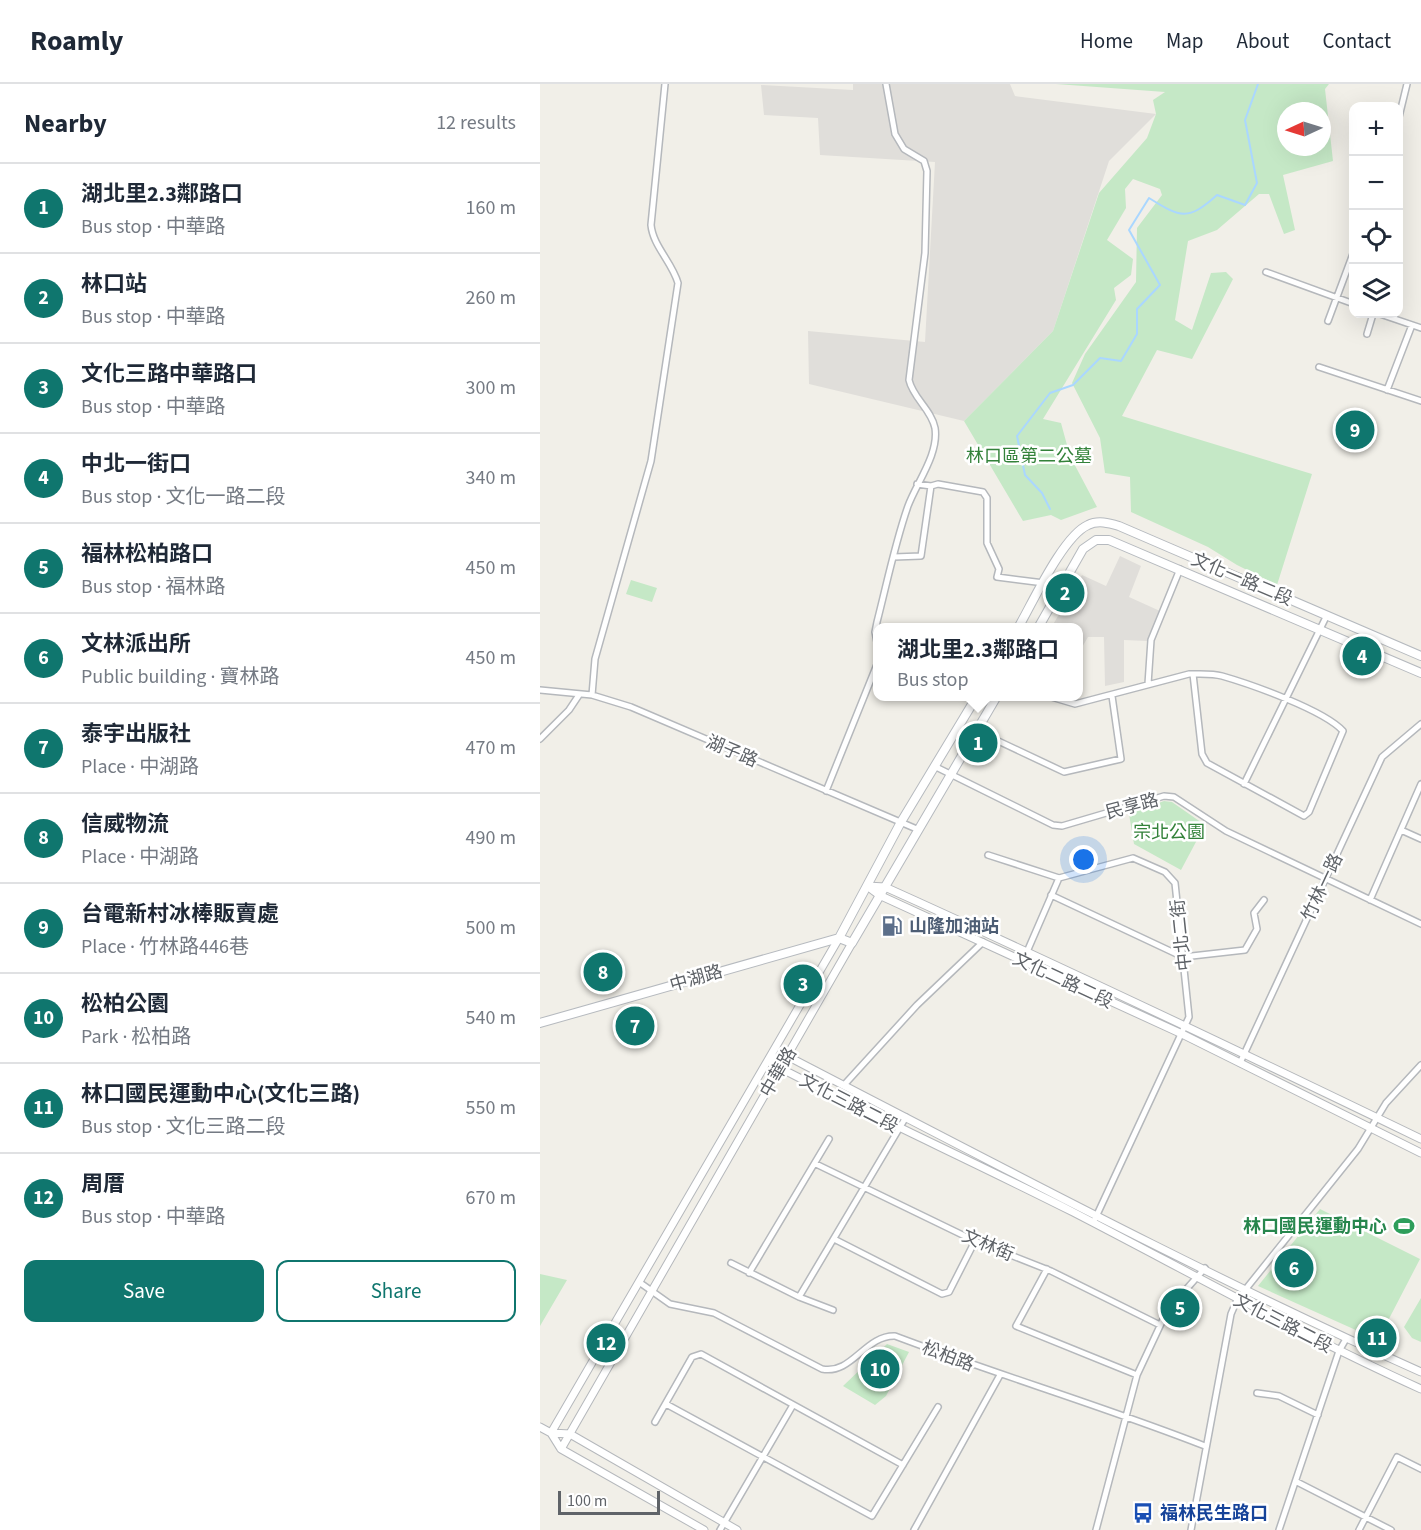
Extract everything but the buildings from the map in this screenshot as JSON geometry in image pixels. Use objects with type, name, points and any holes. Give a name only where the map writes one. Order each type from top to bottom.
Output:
[{"type":"main road","name":"文化一路二段","points":[[1044,583],[1066,543],[1088,525],[1104,522],[1119,526],[1421,656]]},
{"type":"main road","name":"文化一路二段","points":[[1040,623],[1083,549],[1095,540],[1109,540],[1421,673]]},
{"type":"main road","points":[[1020,623],[1044,583]]},
{"type":"main road","name":"中華路","points":[[839,938],[901,822],[975,701]]},
{"type":"main road","name":"中華路","points":[[852,943],[994,701]]},
{"type":"main road","points":[[839,938],[852,943]]},
{"type":"main road","name":"中湖路","points":[[540,1023],[839,938]]},
{"type":"street","points":[[592,695],[595,659],[651,461],[678,283],[675,272],[652,233],[651,225],[665,84]]},
{"type":"street","points":[[877,623],[894,557],[917,484],[924,474],[935,430],[932,416],[911,390],[909,380],[925,253],[927,171],[924,162],[904,149],[895,134],[886,84]]},
{"type":"street","points":[[1403,102],[1407,84]]},
{"type":"street","points":[[1328,321],[1349,262]]},
{"type":"street","points":[[1266,272],[1349,303]]},
{"type":"street","points":[[1367,334],[1372,318]]},
{"type":"street","points":[[1392,318],[1421,328]]},
{"type":"street","points":[[1387,390],[1412,325]]},
{"type":"street","points":[[1319,367],[1421,401]]},
{"type":"street","points":[[917,484],[931,486],[938,484],[982,492],[987,498],[987,543],[999,569],[997,577],[1044,583]]},
{"type":"street","points":[[894,557],[921,556],[931,486]]},
{"type":"street","points":[[1148,684],[1151,640],[1180,569]]},
{"type":"street","points":[[1245,784],[1327,615]]},
{"type":"street","points":[[826,791],[873,674]]},
{"type":"street","points":[[1064,701],[1074,704],[1193,674],[1220,675],[1287,699],[1342,730],[1309,812],[1304,816],[1207,763],[1202,754],[1193,674]]},
{"type":"street","name":"湖子路","points":[[540,690],[592,695],[632,707],[919,830]]},
{"type":"street","points":[[540,739],[569,710],[579,695]]},
{"type":"street","points":[[976,731],[1064,772],[1121,759],[1112,696]]},
{"type":"street","name":"竹林一路","points":[[1240,1063],[1382,757],[1421,724]]},
{"type":"street","name":"民享路","points":[[936,766],[1053,825],[1062,826],[1164,796],[1174,797],[1226,831],[1421,924]]},
{"type":"street","points":[[1370,900],[1421,784]]},
{"type":"street","points":[[1401,830],[1421,839]]},
{"type":"street","points":[[988,855],[1059,878],[1023,961]]},
{"type":"street","name":"中北二街","points":[[1059,878],[1133,858],[1172,876],[1175,883],[1189,1017],[1186,1025]]},
{"type":"street","name":"文化二路二段","points":[[867,886],[885,887],[1028,951],[1244,1052],[1421,1139]]},
{"type":"street","name":"文化二路二段","points":[[867,886],[879,895],[1182,1034],[1421,1153]]},
{"type":"street","points":[[1051,895],[1183,957],[1245,950],[1257,929],[1254,913],[1264,900]]},
{"type":"street","name":"中華路","points":[[551,1433],[839,938]]},
{"type":"street","points":[[844,1085],[916,1005],[983,942]]},
{"type":"street","name":"中華路","points":[[561,1449],[852,943]]},
{"type":"street","points":[[1093,1223],[1186,1025]]},
{"type":"street","name":"文化三路二段","points":[[769,1059],[787,1056],[1097,1215],[1346,1339],[1421,1372]]},
{"type":"street","name":"文化三路二段","points":[[769,1059],[780,1068],[900,1129],[986,1168],[1237,1300],[1421,1389]]},
{"type":"street","points":[[1191,1530],[1231,1314],[1237,1300],[1372,1129],[1386,1103],[1421,1065]]},
{"type":"street","points":[[799,1297],[906,1117]]},
{"type":"street","points":[[749,1273],[816,1164],[829,1138]]},
{"type":"street","name":"文林街","points":[[816,1164],[867,1186],[975,1240],[1047,1269],[1160,1325]]},
{"type":"street","points":[[834,1239],[942,1294],[949,1292],[975,1240]]},
{"type":"street","points":[[731,1263],[799,1297],[833,1310]]},
{"type":"street","points":[[1096,1530],[1137,1375],[1167,1311],[1205,1268]]},
{"type":"street","points":[[1047,1269],[1017,1326],[1137,1375]]},
{"type":"street","name":"松柏路","points":[[639,1282],[670,1304],[714,1313],[822,1369],[840,1369],[880,1338],[895,1336],[1000,1376],[1128,1416],[1205,1446]]},
{"type":"street","points":[[1279,1530],[1297,1482],[1339,1351],[1346,1339]]},
{"type":"street","points":[[655,1422],[692,1357],[700,1354],[903,1465]]},
{"type":"street","points":[[914,1530],[1000,1376]]},
{"type":"street","points":[[1257,1393],[1279,1396],[1318,1415]]},
{"type":"street","points":[[666,1404],[868,1515],[874,1515],[938,1407]]},
{"type":"street","points":[[720,1530],[793,1405]]},
{"type":"street","points":[[540,1427],[551,1433],[570,1434],[737,1530]]},
{"type":"street","points":[[551,1433],[561,1449],[704,1530]]},
{"type":"street","points":[[1359,1530],[1397,1457],[1421,1469]]},
{"type":"street","points":[[1297,1482],[1391,1530]]},
{"type":"shaded area","points":[[853,84],[1010,84],[1015,96],[1156,114],[1109,161],[1053,331],[964,421],[809,384],[808,331],[925,342],[935,162],[820,155],[818,118],[764,115],[761,85],[853,90]]},
{"type":"shaded area","points":[[1120,556],[1141,566],[1129,597],[1160,611],[1147,641],[1124,640],[1124,682],[1105,686],[1104,637],[1088,637],[1083,646],[1083,623],[1054,623],[1082,575],[1106,586]]},
{"type":"green space","name":"林口區第二公墓","points":[[1056,84],[1329,84],[1325,89],[1326,102],[1277,102],[1277,156],[1331,156],[1331,143],[1333,161],[1283,175],[1295,230],[1284,234],[1269,194],[1259,194],[1217,230],[1188,241],[1175,320],[1192,330],[1211,273],[1226,272],[1233,279],[1192,359],[1157,350],[1122,416],[1312,474],[1277,585],[1208,547],[1131,512],[1130,477],[1105,473],[1100,438],[1072,383],[1085,354],[1136,282],[1137,228],[1162,195],[1160,189],[1133,179],[1125,189],[1126,208],[1107,240],[1133,259],[1131,275],[1114,288],[1116,300],[1043,419],[1061,423],[1070,456],[1097,507],[1061,520],[1051,515],[1023,521],[964,421],[1053,331],[1099,193],[1147,138],[1156,114],[1153,100],[1165,92]]},
{"type":"green space","points":[[631,580],[657,588],[652,602],[626,594]]},
{"type":"green space","name":"宗北公園","points":[[1164,801],[1172,802],[1205,825],[1181,870],[1134,844],[1129,814]]},
{"type":"green space","points":[[1320,1209],[1420,1259],[1378,1340],[1258,1286]]},
{"type":"green space","points":[[540,1274],[567,1280],[540,1326]]},
{"type":"green space","points":[[1421,1298],[1421,1342],[1412,1338],[1404,1327]]},
{"type":"green space","points":[[887,1344],[909,1352],[886,1396],[875,1405],[843,1386]]},
{"type":"waterway","points":[[1050,509],[1042,493],[1025,475],[1017,436],[1050,393],[1073,385],[1100,358],[1121,361],[1137,334],[1137,309],[1160,285],[1129,230],[1149,198],[1169,210],[1184,214],[1199,209],[1217,195],[1245,205],[1257,183],[1245,120],[1258,84]]},
{"type":"place","name":"台電新村冰棒販賣處","points":[[1355,430]]},
{"type":"place","name":"林口站","points":[[1065,593]]},
{"type":"place","name":"中北一街口","points":[[1362,656]]},
{"type":"place","name":"湖北里2.3鄰路口","points":[[978,743]]},
{"type":"place","name":"山隆加油站","points":[[892,926]]},
{"type":"place","name":"信威物流","points":[[603,972]]},
{"type":"place","name":"文化三路中華路口","points":[[803,984]]},
{"type":"place","name":"泰宇出版社","points":[[635,1026]]},
{"type":"place","name":"林口國民運動中心","points":[[1404,1226]]},
{"type":"place","name":"文林派出所","points":[[1294,1268]]},
{"type":"place","name":"福林松柏路口","points":[[1180,1308]]},
{"type":"place","name":"林口國民運動中心(文化三路)","points":[[1377,1338]]},
{"type":"place","name":"周厝","points":[[606,1343]]},
{"type":"place","name":"松柏公園","points":[[880,1369]]},
{"type":"place","name":"福林民生路口","points":[[1143,1513]]}]
